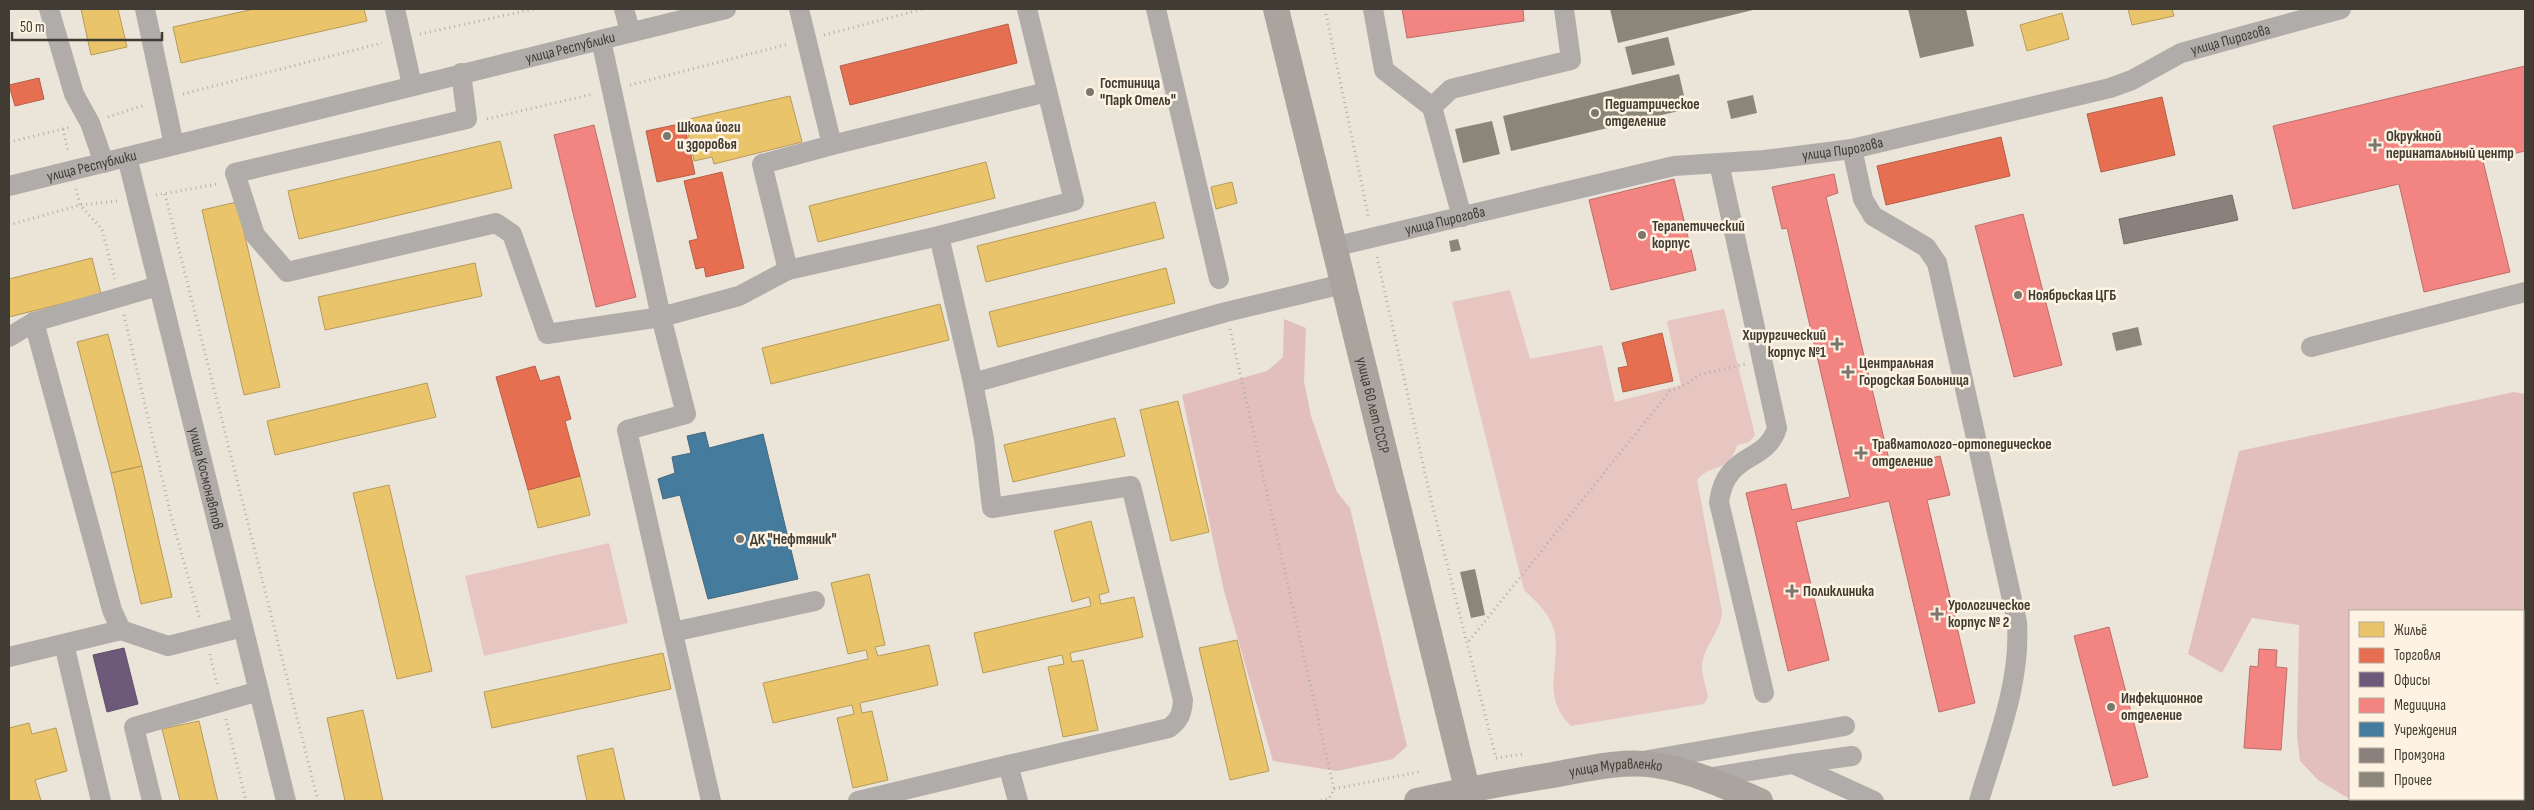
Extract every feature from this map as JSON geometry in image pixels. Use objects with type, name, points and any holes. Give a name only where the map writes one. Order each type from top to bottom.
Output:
[{"type":"main road","name":"улица 60 лет СССР","points":[[1276,9],[1469,795]]},
{"type":"main road","name":"улица Муравленко","points":[[1417,801],[1469,795],[1619,765],[1653,765],[1706,778],[1760,801]]},
{"type":"street","points":[[49,9],[74,94],[90,123],[104,163]]},
{"type":"street","points":[[145,9],[174,145]]},
{"type":"street","points":[[395,9],[412,86]]},
{"type":"street","points":[[624,9],[630,31]]},
{"type":"street","name":"улица Республики","points":[[9,186],[725,9]]},
{"type":"street","points":[[799,9],[832,145]]},
{"type":"street","points":[[461,73],[467,119],[235,173],[237,180],[256,234],[287,272],[496,223],[512,234],[547,334],[661,317],[739,296],[788,270],[940,236],[1074,201],[1027,9]]},
{"type":"street","points":[[1156,9],[1219,279]]},
{"type":"street","points":[[1373,9],[1384,70],[1432,107],[1462,217]]},
{"type":"street","points":[[1432,107],[1451,89],[1571,60],[1564,9]]},
{"type":"street","name":"улица Пирогова","points":[[1333,247],[1674,166],[1852,149],[2110,88],[2132,80],[2181,53],[2277,17],[2341,9]]},
{"type":"street","points":[[601,40],[661,317],[686,414],[627,430],[711,801]]},
{"type":"street","points":[[788,270],[762,164],[1047,92]]},
{"type":"street","points":[[1852,149],[1863,199],[1873,216],[1926,247],[1937,263],[2018,622],[2019,646],[2014,683],[1979,801]]},
{"type":"street","name":"улица Космонавтов","points":[[126,157],[286,801]]},
{"type":"street","points":[[1719,163],[1777,428],[1773,440],[1762,450],[1739,462],[1729,473],[1721,489],[1719,502],[1764,693]]},
{"type":"street","points":[[858,801],[1169,728],[1182,713],[1183,700],[1131,486],[992,508],[984,439],[940,236]]},
{"type":"street","points":[[973,384],[1226,312],[1343,284]]},
{"type":"street","points":[[9,337],[34,322],[158,286]]},
{"type":"street","points":[[2311,347],[2525,292]]},
{"type":"street","points":[[34,322],[112,610],[120,630]]},
{"type":"street","points":[[673,632],[815,601]]},
{"type":"street","points":[[9,657],[120,630],[168,646],[242,626]]},
{"type":"street","points":[[64,644],[101,801]]},
{"type":"street","points":[[152,801],[134,727],[259,691]]},
{"type":"street","points":[[1619,765],[1845,726]]},
{"type":"street","points":[[1706,778],[1852,756]]},
{"type":"street","points":[[1793,764],[1874,801]]},
{"type":"street","points":[[1008,765],[1018,801]]},
{"type":"path","points":[[9,142],[90,123],[164,99],[402,38],[534,9]]},
{"type":"path","points":[[485,119],[611,90],[923,9]]},
{"type":"path","points":[[1325,9],[1432,504],[1496,758],[1524,754]]},
{"type":"path","points":[[237,180],[166,194],[318,801]]},
{"type":"path","points":[[9,225],[80,205],[102,229],[172,516],[205,636],[246,801]]},
{"type":"path","points":[[1226,312],[1334,789],[1330,798],[1318,801]]},
{"type":"path","points":[[1468,641],[1670,391],[1687,384],[1699,375],[1763,359]]},
{"type":"path","points":[[1334,789],[1419,772]]},
{"type":"shaded area","points":[[1510,290],[1530,359],[1602,345],[1615,402],[1681,385],[1667,321],[1724,309],[1755,435],[1749,442],[1737,445],[1734,454],[1725,464],[1708,471],[1697,480],[1722,612],[1719,625],[1703,659],[1703,674],[1708,697],[1704,704],[1571,726],[1561,714],[1556,703],[1554,691],[1556,643],[1554,630],[1546,613],[1524,590],[1452,302]]},
{"type":"shaded area","points":[[1284,319],[1306,328],[1304,381],[1311,416],[1337,492],[1350,508],[1407,746],[1393,759],[1337,771],[1273,761],[1224,591],[1182,395],[1267,371],[1283,357]]},
{"type":"shaded area","points":[[2514,392],[2525,394],[2525,801],[2351,800],[2524,800],[2524,610],[2349,610],[2349,799],[2318,780],[2300,761],[2297,735],[2299,625],[2252,618],[2222,673],[2188,654],[2239,451]]},
{"type":"shaded area","points":[[609,543],[628,623],[484,656],[465,576]]},
{"type":"building: Жильё","points":[[81,9],[118,9],[127,47],[91,55]]},
{"type":"building: Жильё","points":[[254,9],[364,9],[367,21],[181,63],[173,27]]},
{"type":"building: Жильё","points":[[2128,9],[2172,9],[2174,16],[2132,25]]},
{"type":"building: Жильё","points":[[2062,13],[2069,39],[2027,51],[2020,25]]},
{"type":"building: Жильё","points":[[790,96],[802,142],[714,164],[712,157],[694,161],[685,120]]},
{"type":"building: Жильё","points":[[500,141],[512,188],[299,239],[288,191]]},
{"type":"building: Жильё","points":[[986,162],[995,198],[818,242],[809,206]]},
{"type":"building: Жильё","points":[[1232,182],[1237,203],[1216,209],[1211,187]]},
{"type":"building: Жильё","points":[[237,202],[280,387],[244,395],[202,210]]},
{"type":"building: Жильё","points":[[1155,202],[1164,238],[986,282],[977,246]]},
{"type":"building: Жильё","points":[[92,258],[101,294],[9,317],[9,279]]},
{"type":"building: Жильё","points":[[475,263],[482,296],[325,330],[318,297]]},
{"type":"building: Жильё","points":[[1166,268],[1175,303],[998,347],[989,312]]},
{"type":"building: Жильё","points":[[940,304],[949,340],[771,384],[762,348]]},
{"type":"building: Жильё","points":[[108,334],[142,466],[111,473],[77,342]]},
{"type":"building: Жильё","points":[[427,383],[436,417],[275,455],[267,421]]},
{"type":"building: Жильё","points":[[1178,401],[1209,532],[1171,541],[1140,410]]},
{"type":"building: Жильё","points":[[1115,418],[1125,456],[1013,482],[1004,445]]},
{"type":"building: Жильё","points":[[142,466],[172,597],[141,604],[111,473]]},
{"type":"building: Жильё","points":[[580,476],[590,515],[538,528],[528,490]]},
{"type":"building: Жильё","points":[[389,485],[432,671],[397,679],[353,493]]},
{"type":"building: Жильё","points":[[1091,521],[1109,592],[1099,595],[1101,604],[1134,597],[1143,637],[1070,653],[1072,662],[1083,660],[1098,730],[1063,737],[1048,667],[1064,664],[1062,655],[983,673],[974,633],[1091,606],[1089,597],[1072,602],[1054,531]]},
{"type":"building: Жильё","points":[[869,574],[885,645],[875,647],[878,656],[929,645],[938,685],[860,703],[862,713],[872,711],[888,780],[853,788],[837,718],[854,714],[852,705],[773,723],[763,683],[868,659],[866,650],[848,654],[831,583]]},
{"type":"building: Жильё","points":[[1237,640],[1269,771],[1230,780],[1199,648]]},
{"type":"building: Жильё","points":[[663,653],[671,689],[492,728],[484,692]]},
{"type":"building: Жильё","points":[[363,710],[383,801],[345,801],[327,718]]},
{"type":"building: Жильё","points":[[199,721],[218,801],[180,801],[162,729]]},
{"type":"building: Жильё","points":[[29,723],[32,734],[56,728],[67,771],[35,780],[41,801],[9,801],[9,728]]},
{"type":"building: Жильё","points":[[613,748],[625,801],[587,801],[577,756]]},
{"type":"building: Торговля","points":[[1008,24],[1017,63],[850,105],[840,66]]},
{"type":"building: Торговля","points":[[39,78],[44,99],[15,106],[9,85]]},
{"type":"building: Торговля","points":[[2162,97],[2175,155],[2101,172],[2087,114]]},
{"type":"building: Торговля","points":[[684,123],[695,174],[657,182],[646,131]]},
{"type":"building: Торговля","points":[[2001,137],[2010,176],[1886,205],[1877,166]]},
{"type":"building: Торговля","points":[[722,172],[744,268],[706,277],[704,267],[696,269],[689,241],[698,239],[684,181]]},
{"type":"building: Торговля","points":[[1662,333],[1673,381],[1623,392],[1618,368],[1628,366],[1622,343]]},
{"type":"building: Торговля","points":[[535,366],[540,381],[559,376],[571,419],[565,421],[580,476],[528,490],[496,377]]},
{"type":"building: Офисы","points":[[124,648],[138,704],[107,712],[93,655]]},
{"type":"building: Медицина","points":[[1402,9],[1523,9],[1524,21],[1407,38]]},
{"type":"building: Медицина","points":[[2525,66],[2525,151],[2483,161],[2510,272],[2424,292],[2399,184],[2293,209],[2273,126]]},
{"type":"building: Медицина","points":[[594,125],[636,297],[596,307],[554,135]]},
{"type":"building: Медицина","points":[[1834,174],[1838,193],[1826,197],[1891,468],[1940,456],[1950,495],[1927,500],[1975,703],[1939,712],[1889,501],[1796,522],[1829,660],[1788,671],[1746,493],[1786,484],[1792,510],[1850,497],[1787,228],[1782,229],[1772,187]]},
{"type":"building: Медицина","name":"Терапетический корпус","points":[[1674,179],[1696,270],[1611,290],[1589,200]]},
{"type":"building: Медицина","name":"Ноябрьская ЦГБ","points":[[2023,214],[2062,365],[2014,377],[1975,226]]},
{"type":"building: Медицина","name":"Инфекционное отделение","points":[[2109,627],[2148,777],[2113,786],[2074,636]]},
{"type":"building: Медицина","points":[[2259,649],[2277,650],[2276,667],[2287,668],[2281,750],[2244,748],[2250,666],[2258,667]]},
{"type":"building: Учреждения","name":"ДК \"Нефтяник\"","points":[[705,432],[709,448],[763,434],[798,579],[708,599],[680,495],[663,499],[658,479],[675,473],[672,457],[691,453],[687,436]]},
{"type":"building: Промзона","points":[[2232,195],[2238,220],[2124,244],[2119,219]]},
{"type":"building: Прочее","points":[[1610,9],[1757,9],[1618,43]]},
{"type":"building: Прочее","points":[[1908,9],[1966,9],[1974,46],[1920,58]]},
{"type":"building: Прочее","points":[[1668,37],[1675,65],[1632,75],[1625,47]]},
{"type":"building: Прочее","name":"Педиатрическое отделение","points":[[1679,74],[1687,109],[1511,151],[1503,116]]},
{"type":"building: Прочее","points":[[1753,95],[1757,113],[1731,119],[1727,101]]},
{"type":"building: Прочее","points":[[1492,121],[1500,154],[1463,163],[1455,129]]},
{"type":"building: Прочее","points":[[1458,239],[1461,250],[1451,252],[1449,241]]},
{"type":"building: Прочее","points":[[2138,327],[2142,345],[2116,351],[2112,333]]},
{"type":"building: Прочее","points":[[1475,569],[1485,615],[1471,618],[1460,572]]},
{"type":"place","name":"Гостиница \"Парк Отель\"","points":[[1090,92]]},
{"type":"place","name":"Педиатрическое отделение","points":[[1595,113]]},
{"type":"place","name":"Школа йоги и здоровья","points":[[667,136]]},
{"type":"place","name":"Окружной перинатальный центр","points":[[2375,145]]},
{"type":"place","name":"Терапетический корпус","points":[[1642,235]]},
{"type":"place","name":"Ноябрьская ЦГБ","points":[[2018,295]]},
{"type":"place","name":"Хирургический корпус №1","points":[[1837,344]]},
{"type":"place","name":"Центральная Городская Больница","points":[[1848,372]]},
{"type":"place","name":"Травматолого-ортопедическое отделение","points":[[1861,453]]},
{"type":"place","name":"ДК \"Нефтяник\"","points":[[740,539]]},
{"type":"place","name":"Поликлиника","points":[[1792,591]]},
{"type":"place","name":"Урологическое корпус № 2","points":[[1937,614]]},
{"type":"place","name":"Инфекционное отделение","points":[[2111,707]]}]
